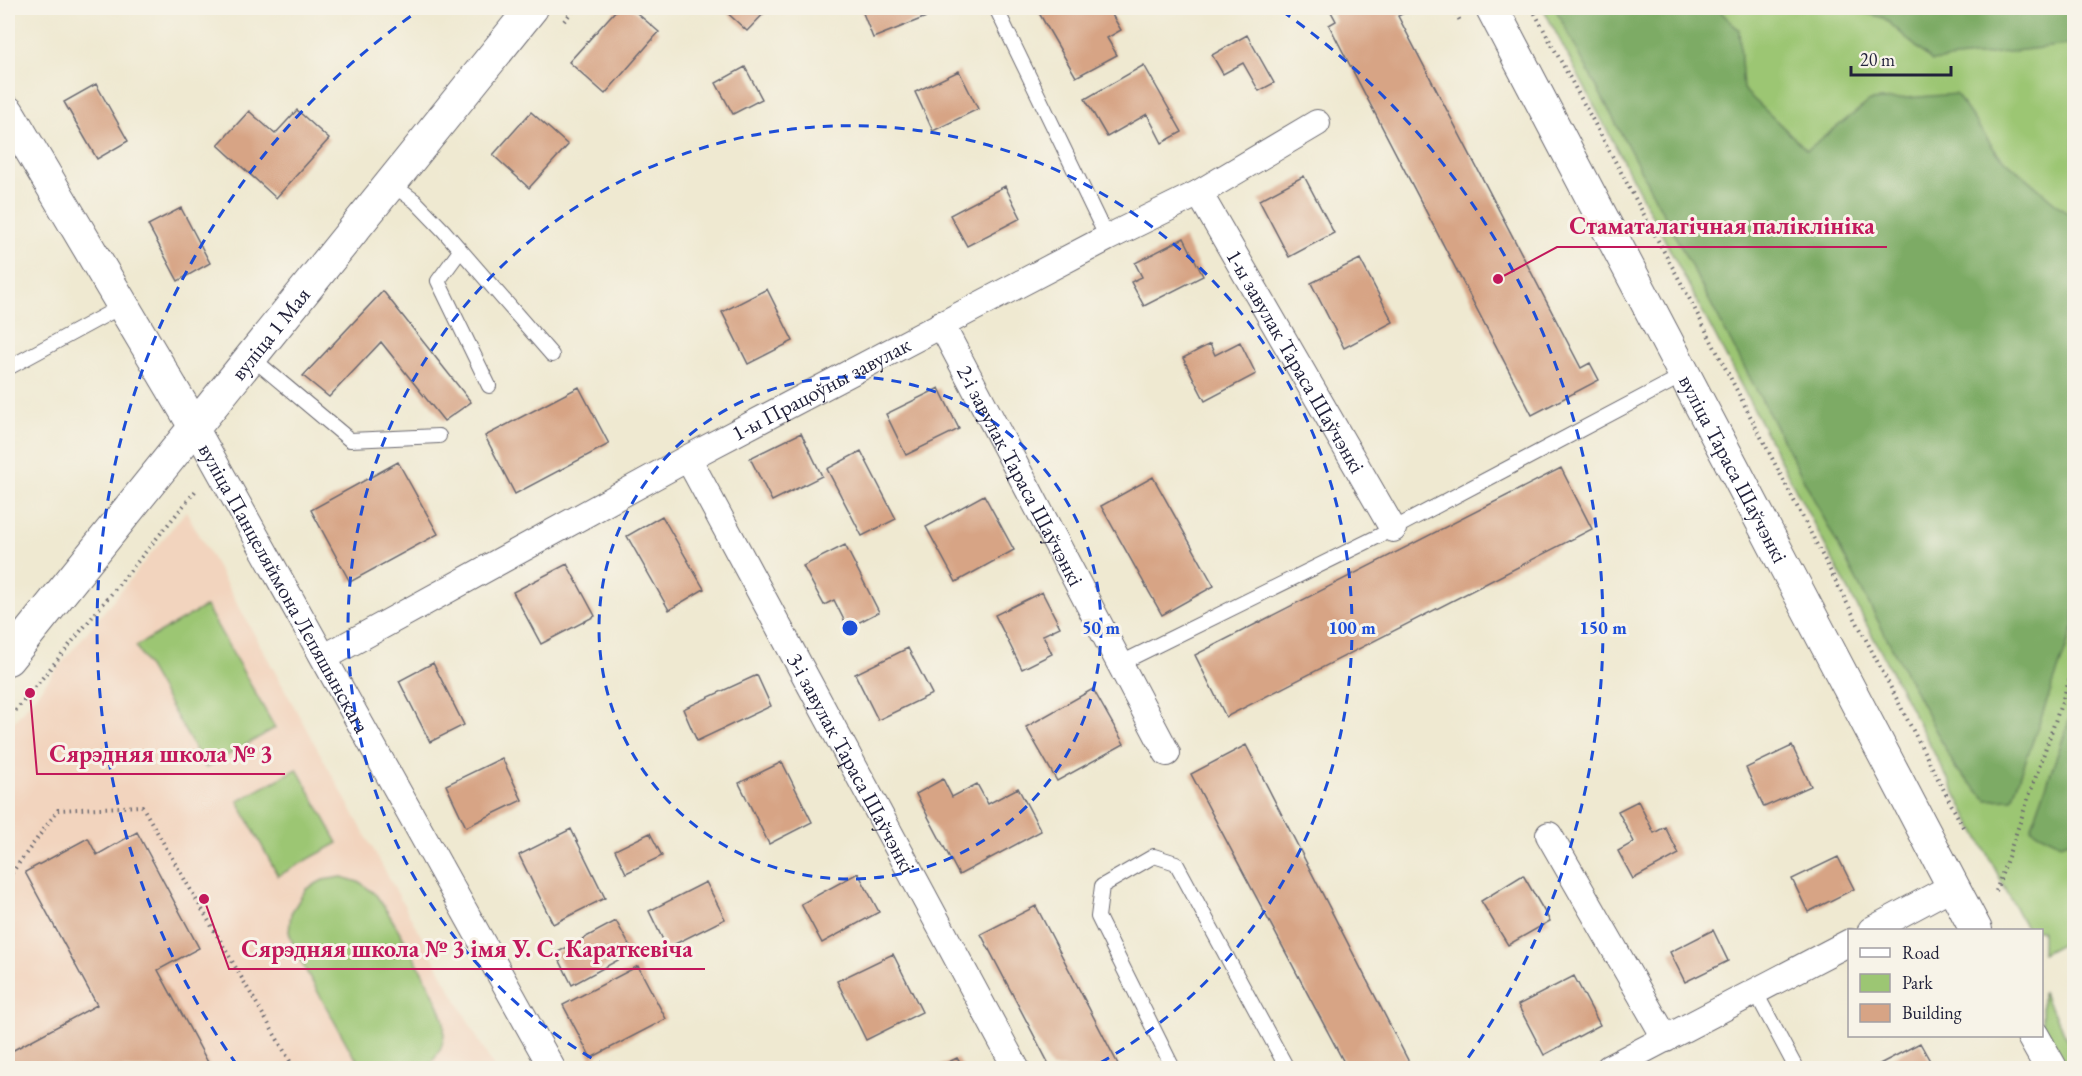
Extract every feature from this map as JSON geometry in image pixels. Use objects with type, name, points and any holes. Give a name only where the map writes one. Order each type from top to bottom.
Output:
[{"type":"street","name":"вуліца 1 Мая","points":[[8,659],[531,8]]},
{"type":"street","name":"вуліца Тараса Шаўчэнкі","points":[[1492,8],[1975,929]]},
{"type":"street","name":"вуліца Панцеляймона Лепяшынскага","points":[[8,112],[195,427],[552,1068]]},
{"type":"street","name":"1-ы Працоўны завулак","points":[[325,657],[688,458],[1107,238],[1199,194],[1317,123]]},
{"type":"street","name":"1-ы завулак Тараса Шаўчэнкі","points":[[1199,194],[1393,529]]},
{"type":"street","name":"2-і завулак Тараса Шаўчэнкі","points":[[941,324],[1167,753]]},
{"type":"street","name":"3-і завулак Тараса Шаўчэнкі","points":[[688,458],[1016,1068]]},
{"type":"street","points":[[1549,834],[1666,1039]]},
{"type":"street","points":[[1873,929],[1953,886]]},
{"type":"street","points":[[1609,1068],[1848,943]]},
{"type":"street","points":[[2034,1037],[2051,1068]]},
{"type":"lane","points":[[996,8],[1107,238]]},
{"type":"lane","points":[[390,183],[415,201],[552,355]]},
{"type":"lane","points":[[460,251],[438,281],[489,386]]},
{"type":"lane","points":[[8,368],[122,306]]},
{"type":"lane","points":[[250,357],[350,440],[439,436]]},
{"type":"lane","points":[[1119,664],[1393,529],[1684,375]]},
{"type":"lane","points":[[1173,1068],[1098,917],[1102,886],[1154,856],[1176,863],[1287,1068]]},
{"type":"lane","points":[[1756,993],[1796,1068]]},
{"type":"path","points":[[1532,8],[1687,294],[1968,839]]},
{"type":"path","points":[[1990,881],[1996,891],[2074,667]]},
{"type":"path","points":[[8,878],[58,810],[142,806],[294,1068]]},
{"type":"shaded area","points":[[186,511],[494,1068],[8,1068],[8,729]]},
{"type":"green space","points":[[1543,8],[2074,8],[2074,937],[2043,953],[2043,929],[2026,929]]},
{"type":"green space","points":[[1555,8],[1717,8],[1739,30],[1743,89],[1807,150],[1870,101],[1956,94],[1997,153],[2069,215],[2074,210],[2074,626],[2012,799],[1987,800],[1956,769]]},
{"type":"green space","points":[[1847,8],[2074,8],[2074,44],[1932,61],[1884,18]]},
{"type":"green space","points":[[206,606],[275,728],[206,768],[136,646]]},
{"type":"green space","points":[[2074,707],[2074,839],[2061,844],[2031,829]]},
{"type":"green space","points":[[297,769],[338,843],[278,876],[238,801]]},
{"type":"green space","points":[[342,877],[361,883],[376,895],[404,939],[435,997],[444,1023],[444,1036],[438,1054],[425,1068],[364,1068],[352,1053],[295,951],[289,932],[291,913],[306,889],[323,880]]},
{"type":"green space","points":[[2043,994],[2074,1051],[2074,1068],[2064,1068],[2043,1029]]},
{"type":"building","points":[[618,8],[631,8],[659,32],[605,94],[569,62]]},
{"type":"building","points":[[722,8],[769,8],[747,31]]},
{"type":"building","points":[[861,8],[928,8],[931,15],[873,38]]},
{"type":"building","points":[[1049,8],[1108,8],[1121,30],[1107,38],[1117,55],[1076,77],[1039,13]]},
{"type":"building","points":[[1329,8],[1406,8],[1408,11],[1398,16],[1581,368],[1590,363],[1599,380],[1532,415],[1329,25],[1336,21]]},
{"type":"building","points":[[1247,35],[1274,83],[1259,91],[1243,63],[1223,74],[1212,55]]},
{"type":"building","points":[[1144,65],[1182,132],[1162,143],[1147,114],[1107,137],[1085,99]]},
{"type":"building","points":[[745,67],[762,99],[733,114],[716,83]]},
{"type":"building","points":[[959,71],[978,109],[933,131],[915,92]]},
{"type":"building","points":[[96,84],[128,141],[97,159],[64,102]]},
{"type":"building","points":[[297,110],[329,139],[276,198],[218,145],[249,111],[275,134]]},
{"type":"building","points":[[531,112],[568,145],[529,188],[493,155]]},
{"type":"building","points":[[1304,176],[1334,233],[1289,257],[1259,200]]},
{"type":"building","points":[[1005,186],[1021,218],[967,246],[950,215]]},
{"type":"building","points":[[181,208],[210,263],[178,281],[148,225]]},
{"type":"building","points":[[1184,238],[1203,276],[1144,306],[1131,282],[1142,277],[1135,263]]},
{"type":"building","points":[[1360,259],[1393,322],[1344,348],[1311,283]]},
{"type":"building","points":[[767,289],[793,341],[748,364],[722,312]]},
{"type":"building","points":[[383,291],[471,402],[444,421],[381,342],[329,397],[303,376]]},
{"type":"building","points":[[1240,342],[1256,374],[1205,401],[1183,358],[1210,344],[1215,355]]},
{"type":"building","points":[[579,387],[609,444],[515,494],[485,436]]},
{"type":"building","points":[[939,388],[959,429],[906,455],[886,414]]},
{"type":"building","points":[[801,433],[822,476],[772,501],[750,458]]},
{"type":"building","points":[[861,451],[896,519],[862,536],[827,469]]},
{"type":"building","points":[[398,462],[438,534],[350,582],[311,510]]},
{"type":"building","points":[[1561,468],[1592,529],[1226,717],[1195,655]]},
{"type":"building","points":[[1153,477],[1214,586],[1162,615],[1101,506]]},
{"type":"building","points":[[984,495],[1014,550],[956,582],[926,527]]},
{"type":"building","points":[[662,516],[704,589],[669,610],[627,536]]},
{"type":"building","points":[[845,545],[879,612],[848,628],[834,600],[824,605],[803,566]]},
{"type":"building","points":[[567,564],[595,616],[541,644],[513,592]]},
{"type":"building","points":[[1042,592],[1060,627],[1043,635],[1052,654],[1022,669],[995,615]]},
{"type":"building","points":[[908,648],[932,694],[878,720],[855,674]]},
{"type":"building","points":[[433,663],[464,725],[430,742],[399,681]]},
{"type":"building","points":[[757,675],[771,706],[697,741],[683,709]]},
{"type":"building","points":[[1093,689],[1124,744],[1057,781],[1026,727]]},
{"type":"building","points":[[1246,745],[1412,1068],[1347,1068],[1191,774]]},
{"type":"building","points":[[1792,746],[1811,786],[1764,807],[1746,768]]},
{"type":"building","points":[[502,758],[522,800],[466,827],[446,785]]},
{"type":"building","points":[[782,762],[812,822],[769,844],[739,783]]},
{"type":"building","points":[[943,779],[952,797],[977,784],[988,804],[1018,788],[1041,831],[959,875],[916,794]]},
{"type":"building","points":[[1638,801],[1654,833],[1665,827],[1679,854],[1633,879],[1618,851],[1634,842],[1618,811]]},
{"type":"building","points":[[571,829],[605,898],[553,924],[519,855]]},
{"type":"building","points":[[137,832],[199,948],[158,970],[211,1068],[8,1068],[8,1053],[97,1005],[25,872],[88,838],[97,855]]},
{"type":"building","points":[[650,833],[662,856],[626,873],[615,850]]},
{"type":"building","points":[[1838,857],[1854,889],[1808,912],[1792,879]]},
{"type":"building","points":[[858,873],[879,912],[822,943],[801,904]]},
{"type":"building","points":[[1523,875],[1550,921],[1508,945],[1481,901]]},
{"type":"building","points":[[706,882],[725,919],[667,948],[649,911]]},
{"type":"building","points":[[1036,906],[1120,1068],[1051,1068],[981,934]]},
{"type":"building","points":[[616,921],[633,952],[572,985],[556,953]]},
{"type":"building","points":[[1713,930],[1728,961],[1685,982],[1670,952]]},
{"type":"building","points":[[893,954],[922,1012],[866,1040],[837,981]]},
{"type":"building","points":[[638,966],[666,1019],[591,1058],[563,1005]]},
{"type":"building","points":[[1574,976],[1600,1025],[1544,1055],[1518,1005]]},
{"type":"building","points":[[1920,1043],[1934,1068],[1872,1068]]},
{"type":"building","points":[[957,1058],[963,1068],[936,1068]]},
{"type":"place","name":"Стаматалагічная паліклініка","points":[[1498,279]]},
{"type":"place","name":"Сярэдняя школа № 3","points":[[30,693]]},
{"type":"place","name":"Сярэдняя школа № 3 імя У. С. Караткевіча","points":[[204,899]]}]
